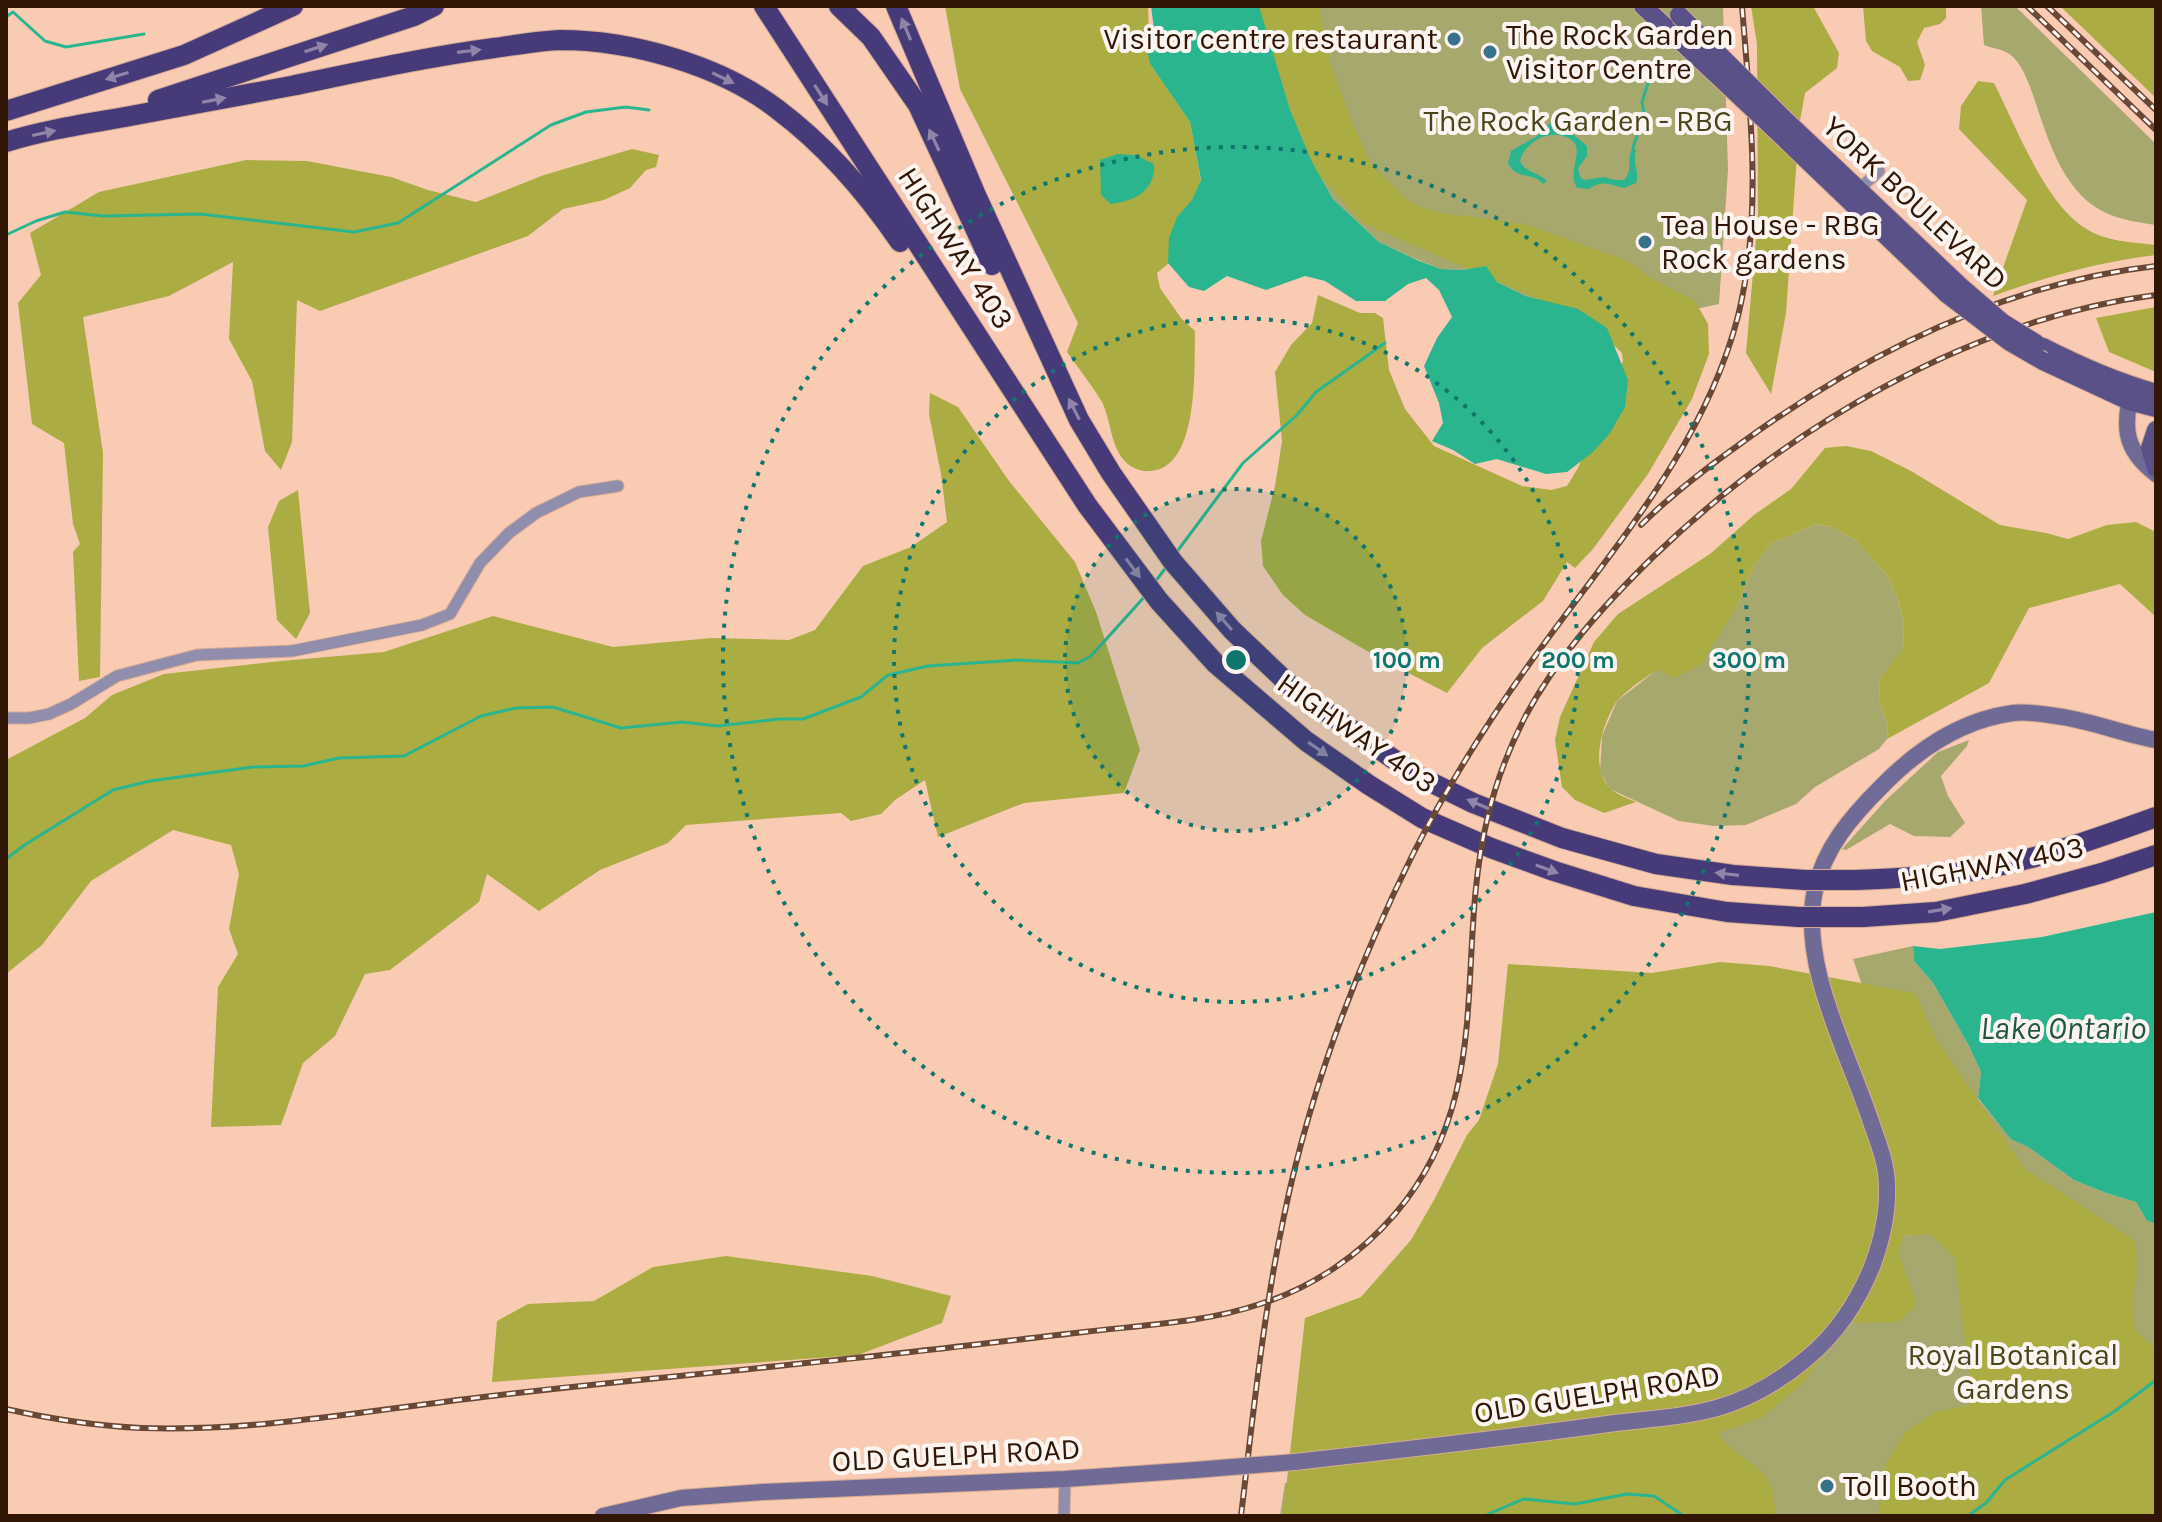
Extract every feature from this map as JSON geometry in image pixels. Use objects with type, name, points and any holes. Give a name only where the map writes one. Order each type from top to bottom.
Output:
[{"type":"highway","points":[[6,111],[184,55],[293,6]]},
{"type":"highway","points":[[82,125],[414,16],[434,6]]},
{"type":"highway","name":"HIGHWAY 403","points":[[764,6],[1087,505],[1159,601],[1216,664],[1306,741],[1422,818],[1528,862],[1634,896],[1727,912],[1799,917],[1936,912],[2025,894],[2156,855]]},
{"type":"highway","points":[[839,6],[871,37],[918,105],[1026,333],[1060,382]]},
{"type":"highway","name":"HIGHWAY 403","points":[[896,6],[1060,382],[1111,473],[1173,562],[1232,630],[1295,690],[1416,775],[1473,803],[1562,838],[1656,864],[1733,875],[1805,880],[1932,876],[2002,865],[2080,845],[2156,817]]},
{"type":"highway","points":[[6,142],[453,52],[529,43],[560,40],[626,46],[687,62],[774,107],[851,178],[886,221],[999,390],[1087,505]]},
{"type":"highway","points":[[2102,873],[2156,865]]},
{"type":"main road","name":"YORK BOULEVARD","points":[[1643,6],[1689,49],[1775,119]]},
{"type":"main road","name":"YORK BOULEVARD","points":[[1673,11],[1775,119],[1954,290],[2043,354],[2075,364],[2156,408]]},
{"type":"main road","name":"YORK BOULEVARD","points":[[2131,394],[2156,393]]},
{"type":"main road","points":[[2156,430],[2150,448],[2156,468]]},
{"type":"street","points":[[1854,194],[1879,171]]},
{"type":"street","points":[[2131,394],[2126,424],[2128,438],[2133,452],[2156,474]]},
{"type":"street","points":[[6,718],[49,714],[117,676],[197,655],[292,651],[422,625],[450,614],[480,563],[509,533],[536,513],[579,492],[618,486]]},
{"type":"street","name":"OLD GUELPH ROAD","points":[[603,1516],[681,1498],[1065,1479],[1295,1462],[1564,1432],[1717,1408],[1747,1397],[1809,1358],[1849,1311],[1866,1283],[1880,1243],[1886,1213],[1887,1182],[1882,1153],[1824,995],[1816,963],[1812,929],[1814,891],[1826,855],[1853,815],[1889,779],[1927,748],[1964,725],[2014,713],[2059,716],[2156,740]]},
{"type":"street","points":[[1064,1516],[1065,1479]]},
{"type":"green space","points":[[945,6],[1148,6],[1150,64],[1190,122],[1201,181],[1176,257],[1157,273],[1160,288],[1181,318],[1195,331],[1191,413],[1178,453],[1166,466],[1146,471],[1125,462],[1116,446],[1102,402],[1067,352],[1078,323],[960,89]]},
{"type":"green space","points":[[1256,6],[1319,6],[1331,65],[1371,164],[1407,199],[1420,207],[1441,213],[1524,224],[1626,260],[1695,301],[1708,324],[1709,354],[1692,399],[1648,474],[1593,549],[1575,568],[1567,562],[1543,601],[1482,648],[1447,693],[1305,615],[1283,595],[1263,566],[1261,541],[1282,441],[1275,372],[1291,345],[1312,323],[1318,295],[1360,313],[1375,313],[1383,318],[1389,370],[1405,409],[1434,446],[1522,486],[1551,490],[1567,486],[1578,468],[1623,361],[1622,353],[1589,321],[1363,223],[1316,172],[1280,115]]},
{"type":"green space","name":"The Rock Garden - RBG","points":[[1259,6],[1723,6],[1728,170],[1719,304],[1607,328],[1578,309],[1526,296],[1497,282],[1486,266],[1463,270],[1441,269],[1379,242],[1333,199],[1312,162]]},
{"type":"green space","points":[[1751,6],[1813,6],[1839,53],[1837,68],[1805,93],[1799,126],[1786,313],[1771,394],[1746,353],[1758,216],[1757,44]]},
{"type":"green space","points":[[1863,6],[1946,6],[1946,18],[1940,24],[1924,28],[1917,42],[1925,65],[1920,80],[1908,81],[1900,67],[1872,51],[1866,41]]},
{"type":"green space","points":[[1981,6],[2015,6],[2156,144],[2156,225],[2108,214],[2076,189],[2057,160],[2020,66],[2008,53],[1984,45]]},
{"type":"green space","points":[[2060,6],[2156,6],[2156,98]]},
{"type":"green space","points":[[1978,81],[1994,83],[2032,162],[2070,216],[2102,236],[2156,245],[2156,255],[2074,271],[1993,296],[2027,200],[1959,129],[1961,106]]},
{"type":"green space","points":[[632,149],[659,155],[656,167],[646,170],[630,188],[604,200],[563,209],[528,236],[320,311],[297,300],[292,442],[281,470],[265,451],[252,381],[229,339],[233,262],[169,296],[83,317],[103,453],[100,677],[79,681],[73,552],[80,544],[73,524],[64,443],[32,424],[18,303],[41,275],[30,233],[99,192],[246,160],[307,161],[391,177],[476,202],[544,175]]},
{"type":"green space","points":[[2156,307],[2156,372],[2109,352],[2096,318]]},
{"type":"green space","points":[[930,393],[958,407],[1009,481],[1075,562],[1096,612],[1140,750],[1124,793],[1024,803],[938,837],[925,780],[895,800],[881,814],[851,821],[841,813],[686,825],[668,843],[600,870],[539,911],[487,874],[479,902],[390,970],[365,974],[335,1036],[303,1063],[281,1125],[211,1127],[218,987],[238,954],[229,929],[239,874],[231,845],[173,830],[91,881],[42,945],[6,974],[6,760],[85,718],[112,695],[164,674],[384,652],[493,616],[613,647],[712,638],[789,640],[815,630],[863,566],[911,547],[947,522],[929,414]]},
{"type":"green space","points":[[1846,446],[1871,451],[1911,471],[2000,525],[2068,539],[2107,525],[2136,522],[2156,532],[2156,617],[2120,584],[2029,608],[1989,683],[1887,739],[1888,726],[1880,702],[1879,680],[1903,649],[1904,624],[1898,600],[1888,576],[1856,540],[1833,527],[1816,524],[1772,543],[1752,569],[1737,607],[1700,666],[1674,678],[1659,670],[1615,704],[1602,734],[1600,768],[1612,789],[1636,802],[1604,813],[1575,800],[1562,787],[1555,740],[1560,717],[1594,642],[1618,614],[1710,554],[1754,515],[1791,489],[1825,448]]},
{"type":"green space","points":[[298,490],[310,613],[296,639],[277,620],[268,527],[279,501]]},
{"type":"green space","points":[[1816,524],[1833,527],[1856,540],[1888,576],[1898,600],[1904,624],[1903,650],[1879,680],[1880,702],[1888,726],[1887,739],[1879,749],[1815,787],[1796,804],[1746,825],[1714,826],[1679,821],[1610,789],[1600,772],[1602,736],[1617,701],[1737,607],[1752,569],[1772,543]]},
{"type":"green space","points":[[1969,740],[1941,776],[1948,796],[1965,823],[1950,837],[1914,836],[1890,824],[1846,850],[1842,849],[1885,801],[1938,752]]},
{"type":"green space","name":"Royal Botanical Gardens","points":[[1913,946],[1914,961],[1933,983],[1981,1072],[1978,1099],[2011,1138],[2074,1180],[2136,1202],[2147,1221],[2156,1224],[2156,1516],[1280,1516],[1285,1483],[1621,1457],[1898,1252],[1903,1236],[1916,1235],[1916,1142],[1853,959]]},
{"type":"green space","points":[[1720,962],[1769,966],[1915,993],[1937,1040],[2024,1168],[2136,1241],[2135,1330],[2156,1349],[2156,1516],[1879,1516],[1885,1465],[1905,1433],[1936,1412],[1969,1405],[1969,1371],[1955,1258],[1930,1234],[1904,1236],[1898,1252],[1917,1303],[1912,1310],[1898,1322],[1848,1323],[1803,1383],[1763,1417],[1719,1433],[1728,1445],[1765,1476],[1772,1487],[1777,1516],[1283,1516],[1305,1318],[1361,1297],[1411,1240],[1434,1200],[1467,1135],[1479,1120],[1498,1064],[1508,964],[1652,973]]},
{"type":"green space","points":[[726,1256],[872,1276],[951,1296],[942,1323],[858,1355],[492,1382],[497,1321],[528,1304],[594,1301],[653,1267]]},
{"type":"water","points":[[1151,6],[1259,6],[1290,110],[1312,162],[1333,199],[1379,242],[1441,269],[1463,270],[1486,266],[1497,282],[1526,296],[1578,309],[1607,328],[1628,380],[1625,407],[1610,433],[1593,452],[1567,472],[1546,474],[1497,459],[1475,464],[1432,441],[1443,423],[1439,403],[1424,366],[1437,338],[1452,317],[1439,290],[1426,278],[1408,284],[1385,301],[1356,301],[1325,281],[1305,276],[1266,290],[1227,276],[1204,291],[1189,287],[1168,263],[1169,238],[1177,217],[1192,200],[1201,180],[1190,122],[1150,64],[1147,49],[1154,29]]},
{"type":"water","points":[[1550,123],[1564,128],[1587,146],[1587,156],[1578,168],[1584,180],[1604,177],[1624,180],[1629,172],[1633,147],[1636,150],[1636,183],[1624,188],[1603,183],[1589,189],[1577,188],[1574,180],[1575,143],[1559,135],[1535,141],[1520,161],[1525,168],[1547,181],[1543,184],[1511,169],[1508,163],[1511,151],[1537,136]]},
{"type":"water","points":[[1118,154],[1135,155],[1154,164],[1154,173],[1152,181],[1142,193],[1111,204],[1101,195],[1100,160]]},
{"type":"water","name":"Lake Ontario","points":[[2156,912],[2156,1224],[2147,1221],[2136,1202],[2074,1180],[2028,1147],[2011,1139],[1978,1098],[1981,1072],[1933,983],[1914,961],[1913,946],[1940,949],[2042,937]]},
{"type":"waterway","points":[[6,17],[13,12],[45,41],[66,47],[144,34]]},
{"type":"waterway","points":[[1633,147],[1637,125],[1644,113],[1642,102],[1648,83]]},
{"type":"waterway","points":[[6,235],[65,212],[103,216],[200,214],[354,232],[398,223],[551,125],[586,112],[626,107],[649,110]]},
{"type":"waterway","points":[[1176,553],[1243,463],[1297,415],[1316,392],[1385,343]]},
{"type":"waterway","points":[[1155,582],[1167,566]]},
{"type":"waterway","points":[[6,859],[113,790],[150,781],[253,767],[303,766],[339,758],[404,756],[481,716],[516,708],[553,707],[621,728],[682,722],[718,726],[803,719],[861,697],[888,675],[928,666],[1018,660],[1078,663],[1091,656],[1146,595]]},
{"type":"waterway","points":[[1968,1516],[1986,1503],[2005,1480],[2115,1411],[2156,1380]]},
{"type":"waterway","points":[[1484,1516],[1523,1499],[1575,1504],[1627,1494],[1654,1496],[1684,1516]]},
{"type":"railway","points":[[1241,1516],[1259,1366],[1284,1216],[1321,1076],[1372,941],[1413,854],[1471,750],[1654,493],[1704,408],[1723,363],[1738,316],[1750,239],[1751,122],[1742,6]]},
{"type":"railway","points":[[2027,6],[2156,130]]},
{"type":"railway","points":[[2047,6],[2156,110]]},
{"type":"railway","points":[[1641,525],[1664,503],[1740,444],[1787,411],[1885,353],[1990,306],[2044,288],[2156,266]]},
{"type":"railway","points":[[6,1409],[108,1426],[227,1427],[1173,1322],[1239,1310],[1298,1289],[1351,1256],[1395,1214],[1427,1169],[1448,1122],[1460,1073],[1467,1024],[1478,872],[1494,794],[1525,717],[1552,673],[1599,613],[1653,557],[1705,510],[1762,465],[1822,424],[1885,387],[1950,354],[2017,328],[2086,308],[2156,295]]},
{"type":"place","name":"Visitor centre restaurant","points":[[1454,39]]},
{"type":"place","name":"The Rock Garden Visitor Centre","points":[[1490,52]]},
{"type":"place","name":"Tea House - RBG Rock gardens","points":[[1645,242]]},
{"type":"place","name":"Toll Booth","points":[[1827,1486]]}]
